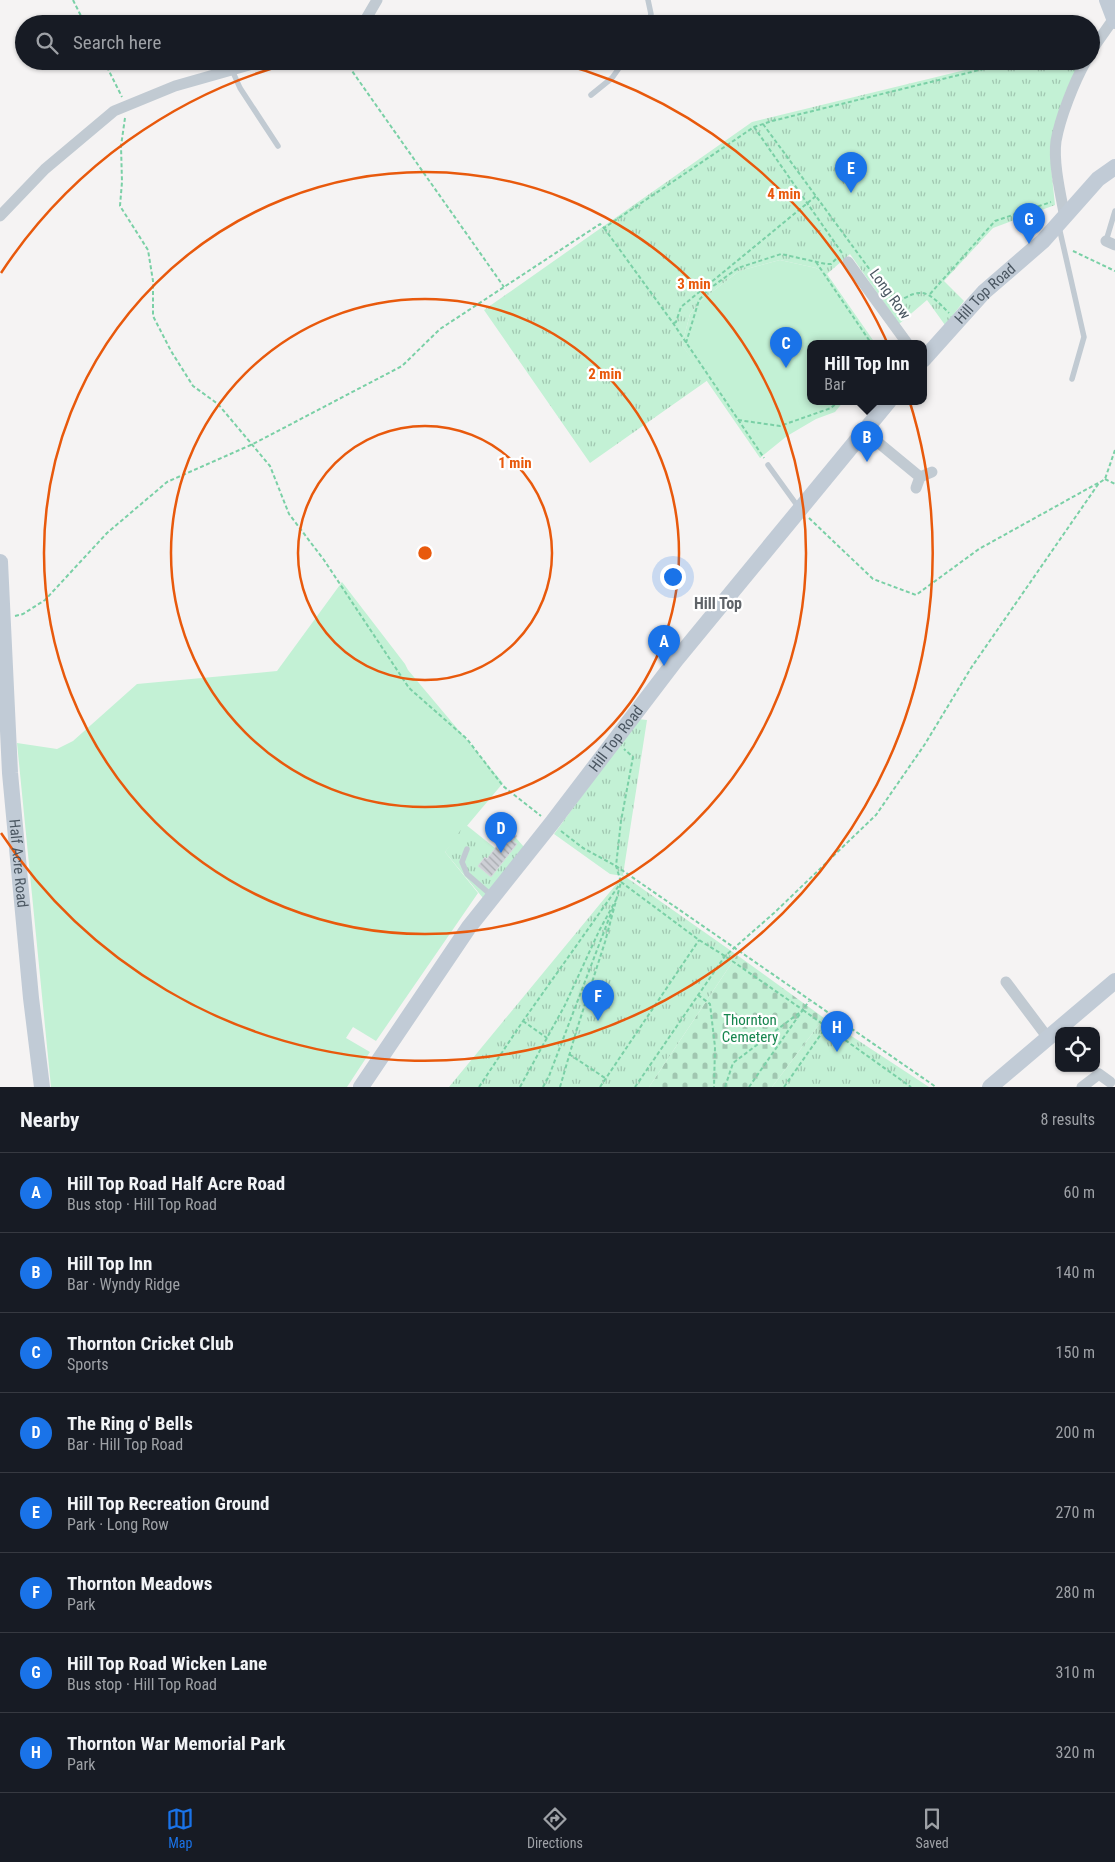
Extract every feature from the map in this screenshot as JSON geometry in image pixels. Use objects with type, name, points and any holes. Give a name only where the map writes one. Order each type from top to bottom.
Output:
[{"type":"street","points":[[368,15],[377,0]]},
{"type":"street","points":[[1100,38],[1114,19],[1107,0]]},
{"type":"street","points":[[0,216],[45,169],[114,111],[176,86],[232,70]]},
{"type":"street","points":[[1062,221],[1056,142],[1071,95],[1082,70]]},
{"type":"street","name":"Hill Top Road","points":[[927,356],[984,292],[1043,241],[1098,180],[1115,168]]},
{"type":"street","name":"Long Row","points":[[848,262],[905,340]]},
{"type":"street","name":"Hill Top Road","points":[[361,1087],[469,927],[492,897],[551,824],[676,660],[885,405]]},
{"type":"street","points":[[864,430],[920,477]]},
{"type":"street","points":[[916,488],[920,477],[932,472]]},
{"type":"street","name":"Half Acre Road","points":[[0,562],[3,682],[12,801],[42,1087]]},
{"type":"street","points":[[990,1087],[1115,981]]},
{"type":"street","points":[[1006,982],[1048,1038]]},
{"type":"street","points":[[1082,1087],[1099,1074],[1110,1082]]},
{"type":"lane","points":[[648,0],[650,15]]},
{"type":"lane","points":[[232,70],[240,88],[278,146]]},
{"type":"lane","points":[[591,95],[612,78],[618,70]]},
{"type":"lane","points":[[1110,243],[1115,211]]},
{"type":"lane","points":[[1062,221],[1064,246],[1084,336],[1072,379]]},
{"type":"lane","points":[[768,464],[800,510]]},
{"type":"lane","points":[[468,849],[462,862],[467,874],[492,897]]},
{"type":"path","points":[[73,0],[80,15]]},
{"type":"path","points":[[108,70],[127,107],[121,146],[122,182],[120,206],[148,250],[153,281],[153,316],[171,351],[193,386],[218,404],[270,466],[289,514],[324,560],[409,688],[467,739],[502,786],[551,824],[583,848],[616,866],[936,1087]]},
{"type":"path","points":[[351,70],[504,288]]},
{"type":"path","points":[[604,228],[754,127],[763,123],[979,70]]},
{"type":"path","points":[[763,123],[895,304],[918,292],[930,294],[958,321]]},
{"type":"path","points":[[686,343],[699,300],[708,289],[738,268],[781,254],[831,264],[843,253],[754,127]]},
{"type":"path","points":[[930,294],[995,221],[1051,203],[1051,194]]},
{"type":"path","points":[[673,323],[676,322],[681,307],[816,196]]},
{"type":"path","points":[[2,618],[23,614],[45,600],[107,532],[167,482],[252,444],[402,366],[440,330],[600,224],[673,323],[768,464]]},
{"type":"path","points":[[1064,246],[1115,271]]},
{"type":"path","points":[[816,262],[869,340]]},
{"type":"path","points":[[738,420],[780,426],[831,408],[834,405]]},
{"type":"path","points":[[800,510],[873,579],[916,594],[979,549],[1105,479],[1115,450]]},
{"type":"path","points":[[1105,479],[1115,484]]},
{"type":"path","points":[[635,1087],[725,956],[806,883],[876,816],[925,744],[971,668],[1099,483]]},
{"type":"path","points":[[560,1087],[621,882],[616,866],[621,821],[633,757],[615,741]]},
{"type":"path","points":[[621,882],[699,940],[725,956],[912,1087]]},
{"type":"path","points":[[479,1087],[621,882]]},
{"type":"path","points":[[520,1087],[565,1005],[598,931],[618,896]]},
{"type":"path","points":[[543,1087],[549,1076],[618,896]]},
{"type":"path","points":[[600,1087],[699,940]]},
{"type":"path","points":[[698,995],[710,1004],[714,1047],[714,1087]]},
{"type":"path","points":[[750,1087],[810,1000]]},
{"type":"path","points":[[725,1087],[733,1063],[802,1010]]},
{"type":"path","points":[[523,1021],[547,1038]]},
{"type":"path","points":[[784,1087],[826,1027]]},
{"type":"path","points":[[569,1054],[605,1079]]},
{"type":"green space","points":[[965,70],[1078,70],[1051,167],[1055,205],[993,228],[944,281],[964,301],[945,325],[927,300],[899,324],[850,254],[827,274],[816,268],[780,260],[739,271],[703,299],[690,314],[682,345],[708,380],[590,463],[484,310],[752,122]]},
{"type":"green space","points":[[780,260],[816,268],[827,274],[873,340],[807,340],[807,405],[841,405],[835,412],[816,419],[787,436],[760,458],[682,345],[690,314],[703,299],[739,271]]},
{"type":"green space","points":[[342,582],[408,670],[503,783],[445,852],[478,893],[376,1041],[353,1027],[346,1038],[370,1052],[347,1087],[51,1087],[17,743],[57,749],[73,741],[137,684],[277,671]]},
{"type":"green space","points":[[638,719],[647,720],[623,875],[737,955],[649,1087],[449,1087],[623,876],[610,874],[554,834]]},
{"type":"green space","points":[[465,824],[495,848],[509,830],[524,847],[483,898],[445,852]]},
{"type":"green space","name":"Thornton Cemetery","points":[[737,955],[824,1018],[772,1087],[649,1087]]},
{"type":"green space","points":[[824,1018],[929,1087],[772,1087]]},
{"type":"building","points":[[509,830],[517,836],[513,841],[517,844],[491,877],[478,866],[485,857],[487,859]]},
{"type":"place","name":"Hill Top Recreation Ground","points":[[851,193]]},
{"type":"place","name":"Hill Top Road Wicken Lane","points":[[1029,244]]},
{"type":"place","name":"Thornton Cricket Club","points":[[786,368]]},
{"type":"place","name":"Hill Top Inn","points":[[867,462]]},
{"type":"place","name":"Hill Top Road Half Acre Road","points":[[664,666]]},
{"type":"place","name":"The Ring o' Bells","points":[[501,853]]},
{"type":"place","name":"Thornton Meadows","points":[[598,1021]]},
{"type":"place","name":"Thornton War Memorial Park","points":[[837,1052]]},
{"type":"district","name":"Hill Top","points":[[718,603]]}]
